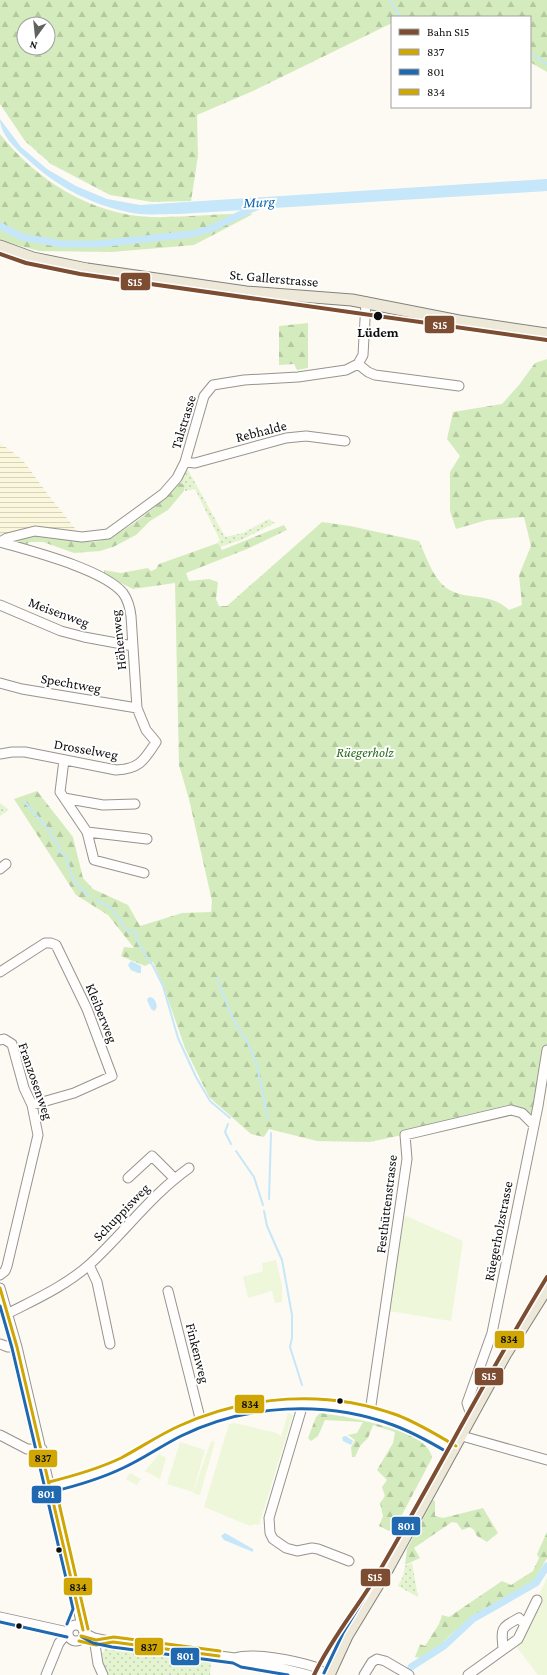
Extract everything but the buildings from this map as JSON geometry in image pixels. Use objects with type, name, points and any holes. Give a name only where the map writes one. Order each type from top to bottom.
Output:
[{"type":"main road","name":"St. Gallerstrasse","points":[[0,246],[33,258],[87,269],[246,292],[366,302],[459,321],[547,334]]},
{"type":"main road","points":[[329,1675],[347,1636],[387,1570],[506,1355],[547,1288]]},
{"type":"street","points":[[366,302],[364,355],[358,364],[368,372],[375,375],[459,386]]},
{"type":"street","name":"Talstrasse","points":[[0,542],[7,538],[35,531],[82,537],[108,534],[163,494],[177,478],[186,462],[201,403],[207,391],[213,385],[251,379],[298,377],[346,370],[358,364]]},
{"type":"street","name":"Rebhalde","points":[[186,462],[196,463],[277,440],[297,436],[345,441]]},
{"type":"street","name":"Höhenweg","points":[[0,542],[79,567],[104,578],[124,594],[129,604],[137,708],[144,726],[156,742]]},
{"type":"street","name":"Meisenweg","points":[[0,605],[61,631],[133,646]]},
{"type":"street","name":"Spechtweg","points":[[0,683],[31,690],[137,708]]},
{"type":"street","name":"Drosselweg","points":[[0,754],[25,752],[116,770],[127,770],[136,767],[143,761],[156,742]]},
{"type":"street","points":[[64,760],[60,792],[87,832],[94,860],[144,873]]},
{"type":"street","points":[[64,798],[103,805],[135,804]]},
{"type":"street","points":[[87,832],[147,839]]},
{"type":"street","name":"Kleiberweg","points":[[0,972],[45,943],[56,945],[87,1009],[112,1076],[74,1093],[32,1105]]},
{"type":"street","name":"Franzosenweg","points":[[0,1040],[4,1039],[12,1044],[24,1088],[32,1105],[37,1126],[37,1145],[7,1266],[5,1271],[0,1275]]},
{"type":"street","name":"Rüegerholzstrasse","points":[[474,1411],[469,1409],[467,1403],[492,1333],[534,1125],[547,1050]]},
{"type":"street","name":"Festhüttenstrasse","points":[[370,1412],[407,1159],[405,1135],[512,1110],[522,1113],[534,1125]]},
{"type":"street","name":"Schuppisweg","points":[[128,1178],[152,1156],[174,1178]]},
{"type":"street","name":"Schuppisweg","points":[[9,1313],[64,1282],[89,1265],[148,1202],[174,1178],[189,1168]]},
{"type":"street","points":[[89,1265],[96,1282],[110,1344]]},
{"type":"street","points":[[0,1288],[9,1313],[84,1632],[83,1638],[58,1647]]},
{"type":"street","name":"Finkenweg","points":[[168,1292],[201,1422]]},
{"type":"street","points":[[0,1344],[13,1348],[17,1347]]},
{"type":"street","points":[[303,1404],[268,1525],[273,1539],[286,1548],[297,1551],[312,1548],[318,1549],[349,1561]]},
{"type":"street","points":[[50,1487],[86,1477],[115,1466],[162,1440],[201,1422],[224,1414],[255,1408],[303,1404],[343,1407],[370,1412],[416,1429],[454,1450]]},
{"type":"street","points":[[0,1435],[27,1449],[42,1449]]},
{"type":"street","points":[[462,1436],[547,1460]]},
{"type":"street","points":[[468,1675],[503,1648],[518,1639],[537,1600]]},
{"type":"street","points":[[46,1675],[58,1647],[70,1629],[78,1609]]},
{"type":"street","points":[[0,1617],[54,1630],[70,1629],[80,1626],[94,1642],[98,1664],[103,1675]]},
{"type":"street","points":[[503,1648],[501,1631],[503,1627],[519,1618],[525,1625]]},
{"type":"street","points":[[70,1629],[69,1638],[76,1641],[113,1642],[235,1658],[242,1662],[277,1667],[309,1675]]},
{"type":"street","points":[[54,1630],[58,1647]]},
{"type":"street","points":[[235,1658],[243,1655],[282,1660],[317,1668],[325,1675]]},
{"type":"street","points":[[364,1675],[372,1662],[377,1659],[404,1674]]},
{"type":"shaded area","points":[[0,443],[25,463],[82,537],[0,542]]},
{"type":"green space","points":[[0,0],[547,0],[547,72],[531,63],[531,16],[391,16],[391,23],[253,91],[197,115],[198,156],[191,201],[152,202],[110,195],[51,164],[25,141],[0,104]]},
{"type":"green space","points":[[0,134],[30,166],[47,179],[85,201],[106,209],[149,217],[253,214],[194,245],[112,252],[39,251],[2,241],[0,239]]},
{"type":"green space","points":[[308,323],[308,368],[297,370],[294,364],[279,365],[279,326]]},
{"type":"green space","name":"Rüegerholz","points":[[547,359],[547,1050],[534,1125],[516,1110],[370,1142],[317,1141],[269,1129],[264,1137],[251,1134],[209,1097],[185,1048],[163,985],[153,962],[145,966],[121,956],[124,947],[134,948],[108,915],[76,895],[14,799],[37,791],[73,837],[83,878],[93,889],[128,905],[140,926],[182,913],[211,912],[212,901],[189,799],[179,765],[175,583],[133,589],[104,575],[104,570],[121,573],[148,568],[151,571],[156,569],[159,564],[218,543],[222,550],[284,525],[287,530],[247,549],[186,573],[189,581],[209,579],[218,582],[216,599],[219,606],[227,606],[322,522],[350,526],[419,541],[436,577],[445,587],[453,592],[494,600],[509,610],[522,605],[519,575],[531,546],[524,517],[487,520],[456,529],[450,511],[450,472],[460,456],[447,439],[453,412],[502,404],[519,385],[535,363]]},
{"type":"green space","points":[[188,470],[225,537],[243,533],[269,519],[275,523],[241,540],[220,547],[218,542],[220,540],[195,489],[185,491],[185,485],[180,483],[184,474]]},
{"type":"green space","points":[[180,483],[185,485],[184,491],[168,510],[150,521],[136,535],[113,547],[100,551],[74,553],[43,542],[29,542],[25,547],[7,542],[33,535],[85,542],[102,540],[114,535],[139,519],[163,500]]},
{"type":"green space","points":[[0,803],[9,810],[0,816]]},
{"type":"green space","points":[[406,1216],[463,1241],[451,1321],[389,1311],[402,1218]]},
{"type":"green space","points":[[276,1260],[282,1285],[282,1302],[275,1303],[272,1291],[248,1298],[243,1277],[263,1271],[262,1263]]},
{"type":"green space","points":[[288,1413],[293,1415],[259,1525],[255,1524],[250,1526],[204,1507],[229,1424],[234,1423],[277,1433],[281,1437]]},
{"type":"green space","points":[[320,1413],[347,1417],[384,1426],[402,1432],[428,1448],[432,1458],[395,1528],[389,1531],[379,1526],[383,1516],[380,1503],[385,1496],[382,1487],[387,1480],[377,1470],[393,1443],[395,1432],[373,1425],[368,1438],[360,1446],[355,1457],[352,1457],[351,1447],[355,1440],[348,1435],[357,1433],[363,1422],[325,1420],[318,1436],[311,1441],[308,1438],[316,1417]]},
{"type":"green space","points":[[211,1441],[215,1442],[200,1495],[193,1493]]},
{"type":"green space","points":[[180,1442],[205,1450],[193,1492],[167,1484]]},
{"type":"green space","points":[[159,1454],[166,1458],[160,1479],[145,1471]]},
{"type":"green space","points":[[130,1473],[141,1479],[137,1485],[126,1479]]},
{"type":"green space","points":[[433,1500],[435,1501],[435,1516],[443,1518],[483,1508],[498,1533],[487,1542],[477,1536],[474,1530],[470,1527],[462,1530],[457,1523],[452,1522],[414,1548],[420,1558],[405,1565],[407,1549]]},
{"type":"green space","points":[[547,1532],[547,1558],[534,1581],[471,1618],[448,1637],[437,1649],[421,1658],[415,1657],[420,1644],[425,1646],[439,1624],[442,1615],[449,1617],[502,1581],[511,1585],[533,1571],[539,1558],[537,1554]]},
{"type":"green space","points":[[412,1563],[418,1597],[398,1586],[403,1576],[405,1566]]},
{"type":"green space","points":[[547,1578],[547,1675],[538,1675],[515,1645]]},
{"type":"green space","points":[[123,1647],[177,1653],[208,1660],[211,1662],[210,1675],[108,1675],[102,1661],[102,1654],[106,1648]]},
{"type":"water","name":"Murg","points":[[0,119],[21,147],[47,169],[76,186],[107,199],[140,205],[547,179],[547,191],[179,214],[139,214],[108,207],[78,195],[64,187],[38,168],[13,145],[5,135]]},
{"type":"water","points":[[131,961],[141,966],[141,973],[131,970],[128,965]]},
{"type":"water","points":[[149,997],[153,998],[156,1003],[157,1007],[154,1011],[151,1009],[147,1000]]},
{"type":"water","points":[[346,1436],[353,1441],[351,1445],[343,1441],[342,1437]]},
{"type":"water","points":[[225,1533],[253,1549],[253,1552],[224,1540],[221,1536]]},
{"type":"waterway","points":[[390,0],[399,16]]},
{"type":"waterway","points":[[531,54],[547,64]]},
{"type":"waterway","name":"Murg","points":[[0,226],[22,237],[62,244],[98,244],[192,234],[210,229],[258,206]]},
{"type":"waterway","points":[[25,802],[50,832],[52,839],[58,843],[60,852],[67,857],[74,880],[90,897]]},
{"type":"waterway","points":[[96,900],[111,908],[115,915],[120,918],[125,928],[136,933],[138,943],[153,966],[163,986],[178,1038],[196,1077],[210,1101],[230,1118]]},
{"type":"waterway","points":[[217,978],[233,1020],[247,1041],[256,1062],[268,1118]]},
{"type":"waterway","points":[[228,1124],[225,1132],[231,1144]]},
{"type":"waterway","points":[[269,1199],[271,1133]]},
{"type":"waterway","points":[[236,1151],[254,1177],[263,1205]]},
{"type":"waterway","points":[[264,1211],[267,1226],[282,1260],[292,1315],[292,1338],[290,1347],[302,1385]]},
{"type":"waterway","points":[[411,1667],[444,1646],[473,1619],[536,1583],[547,1566]]},
{"type":"rail line","name":"S15","points":[[0,254],[26,263],[80,274],[547,340]]},
{"type":"rail line","name":"S15","points":[[314,1675],[337,1635],[380,1570],[525,1313],[547,1277]]},
{"type":"transit line","name":"834","points":[[450,1448],[501,1353],[543,1285]]},
{"type":"transit line","name":"837","points":[[0,1288],[17,1347],[83,1630]]},
{"type":"transit line","name":"801","points":[[0,1306],[12,1348],[73,1609],[67,1624]]},
{"type":"transit line","name":"834","points":[[49,1482],[103,1466],[121,1458],[179,1426],[205,1416],[260,1402],[287,1399],[343,1401],[370,1407],[405,1418],[456,1446]]},
{"type":"transit line","name":"801","points":[[51,1492],[106,1476],[138,1461],[181,1436],[206,1425],[232,1417],[286,1409],[313,1409],[367,1417],[407,1431],[447,1452],[383,1567],[343,1633],[324,1673]]},
{"type":"transit line","name":"834","points":[[55,1486],[88,1629]]},
{"type":"transit line","name":"801","points":[[0,1622],[67,1637]]},
{"type":"transit line","name":"834","points":[[81,1636],[96,1640],[114,1637],[220,1651]]},
{"type":"transit line","name":"801","points":[[82,1637],[93,1643],[112,1647],[233,1663],[241,1667],[288,1675]]},
{"type":"transit line","name":"837","points":[[79,1641],[96,1645],[113,1642],[219,1656]]},
{"type":"place","name":"Lüdem","points":[[378,316]]}]
